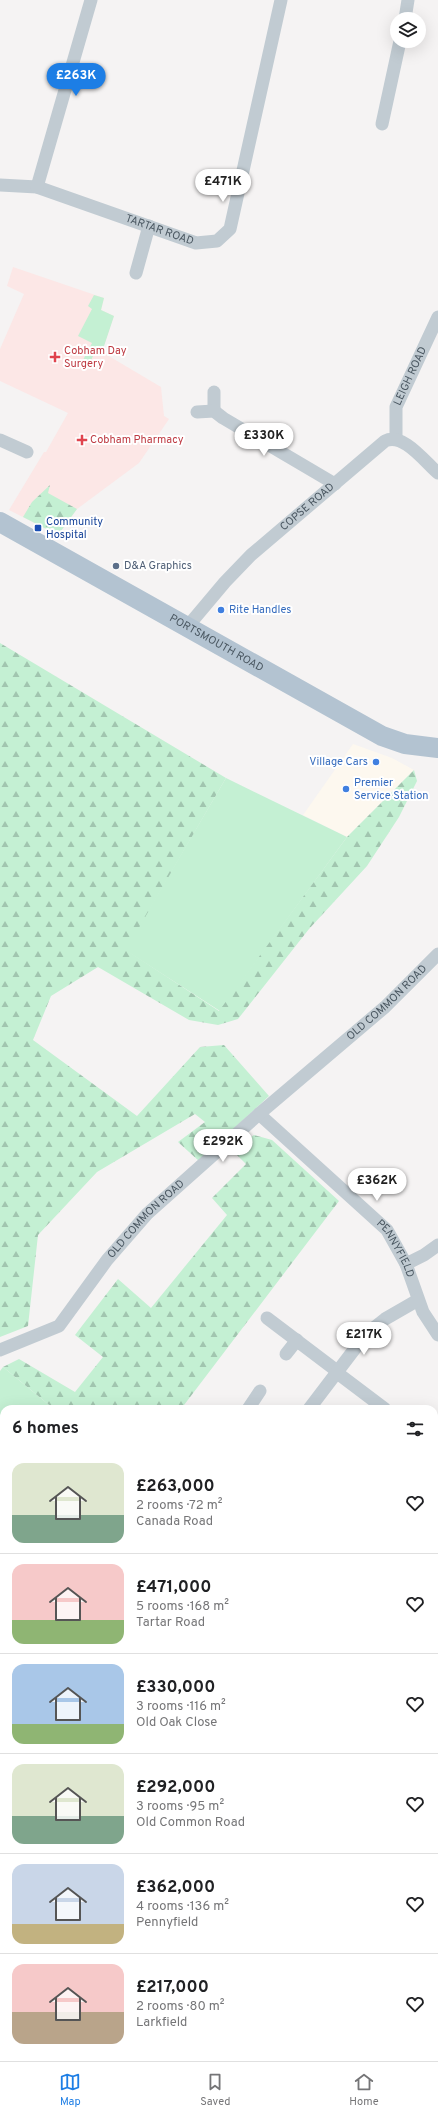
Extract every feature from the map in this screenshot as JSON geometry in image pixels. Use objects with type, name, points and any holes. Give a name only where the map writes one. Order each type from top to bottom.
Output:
[{"type":"main road","name":"PORTSMOUTH ROAD","points":[[0,522],[382,736],[405,744],[438,748]]},
{"type":"street","points":[[37,187],[91,0]]},
{"type":"street","name":"TARTAR ROAD","points":[[0,185],[37,187],[196,244],[217,241],[230,229],[281,0]]},
{"type":"street","points":[[405,12],[408,0]]},
{"type":"street","points":[[382,124],[398,48]]},
{"type":"street","points":[[136,273],[149,226]]},
{"type":"street","name":"LEIGH ROAD","points":[[396,439],[396,407],[438,318]]},
{"type":"street","points":[[214,392],[214,411]]},
{"type":"street","points":[[197,412],[214,411],[223,418],[335,484]]},
{"type":"street","points":[[396,439],[406,443],[438,473]]},
{"type":"street","name":"COPSE ROAD","points":[[188,626],[225,582],[251,555],[385,442],[396,439]]},
{"type":"street","points":[[0,440],[28,452]]},
{"type":"street","name":"OLD COMMON ROAD","points":[[0,1350],[59,1326],[107,1260],[147,1214],[259,1114],[385,1007],[438,954]]},
{"type":"street","name":"PENNYFIELD","points":[[259,1114],[378,1220],[395,1242],[406,1264],[418,1300],[438,1335]]},
{"type":"street","points":[[406,1264],[424,1255],[438,1245]]},
{"type":"street","points":[[312,1405],[358,1343],[376,1326],[418,1300]]},
{"type":"street","points":[[267,1318],[380,1405]]},
{"type":"street","points":[[286,1354],[297,1340]]},
{"type":"street","points":[[254,1405],[260,1391]]},
{"type":"shaded area","points":[[13,267],[104,298],[101,310],[114,316],[102,352],[161,387],[164,416],[169,419],[139,463],[77,509],[58,535],[9,510],[44,452],[46,452],[68,413],[0,381],[0,349],[24,294],[7,286]]},
{"type":"shaded area","points":[[353,744],[392,758],[414,770],[347,837],[303,815]]},
{"type":"green space","points":[[94,295],[104,298],[101,310],[114,316],[102,352],[96,349],[90,363],[83,360],[92,343],[78,336],[92,309],[88,306]]},
{"type":"green space","points":[[50,485],[48,493],[77,509],[58,535],[23,517],[32,502]]},
{"type":"green space","points":[[0,643],[226,778],[126,950],[219,1011],[347,837],[414,770],[417,781],[399,817],[367,866],[309,929],[238,1019],[218,1025],[189,1020],[98,967],[51,996],[33,1040],[137,1116],[200,1047],[224,1045],[269,1096],[199,1161],[178,1142],[205,1122],[195,1114],[97,1172],[38,1235],[28,1326],[0,1337]]},
{"type":"green space","points":[[226,778],[347,837],[220,1011],[125,950]]},
{"type":"green space","points":[[254,1135],[272,1140],[339,1201],[184,1405],[49,1405],[3,1367],[19,1359],[75,1392],[103,1357],[75,1335],[118,1279],[151,1308],[227,1215],[212,1198],[246,1164],[231,1149]]},
{"type":"green space","points":[[3,1367],[49,1405],[0,1405],[0,1371]]},
{"type":"place","name":"Cobham Day Surgery","points":[[55,357]]},
{"type":"place","name":"Cobham Pharmacy","points":[[82,440]]},
{"type":"place","name":"Community Hospital","points":[[38,528]]},
{"type":"place","name":"D&A Graphics","points":[[116,566]]},
{"type":"place","name":"Rite Handles","points":[[221,610]]},
{"type":"place","name":"Village Cars","points":[[376,762]]},
{"type":"place","name":"Premier Service Station","points":[[346,789]]}]
